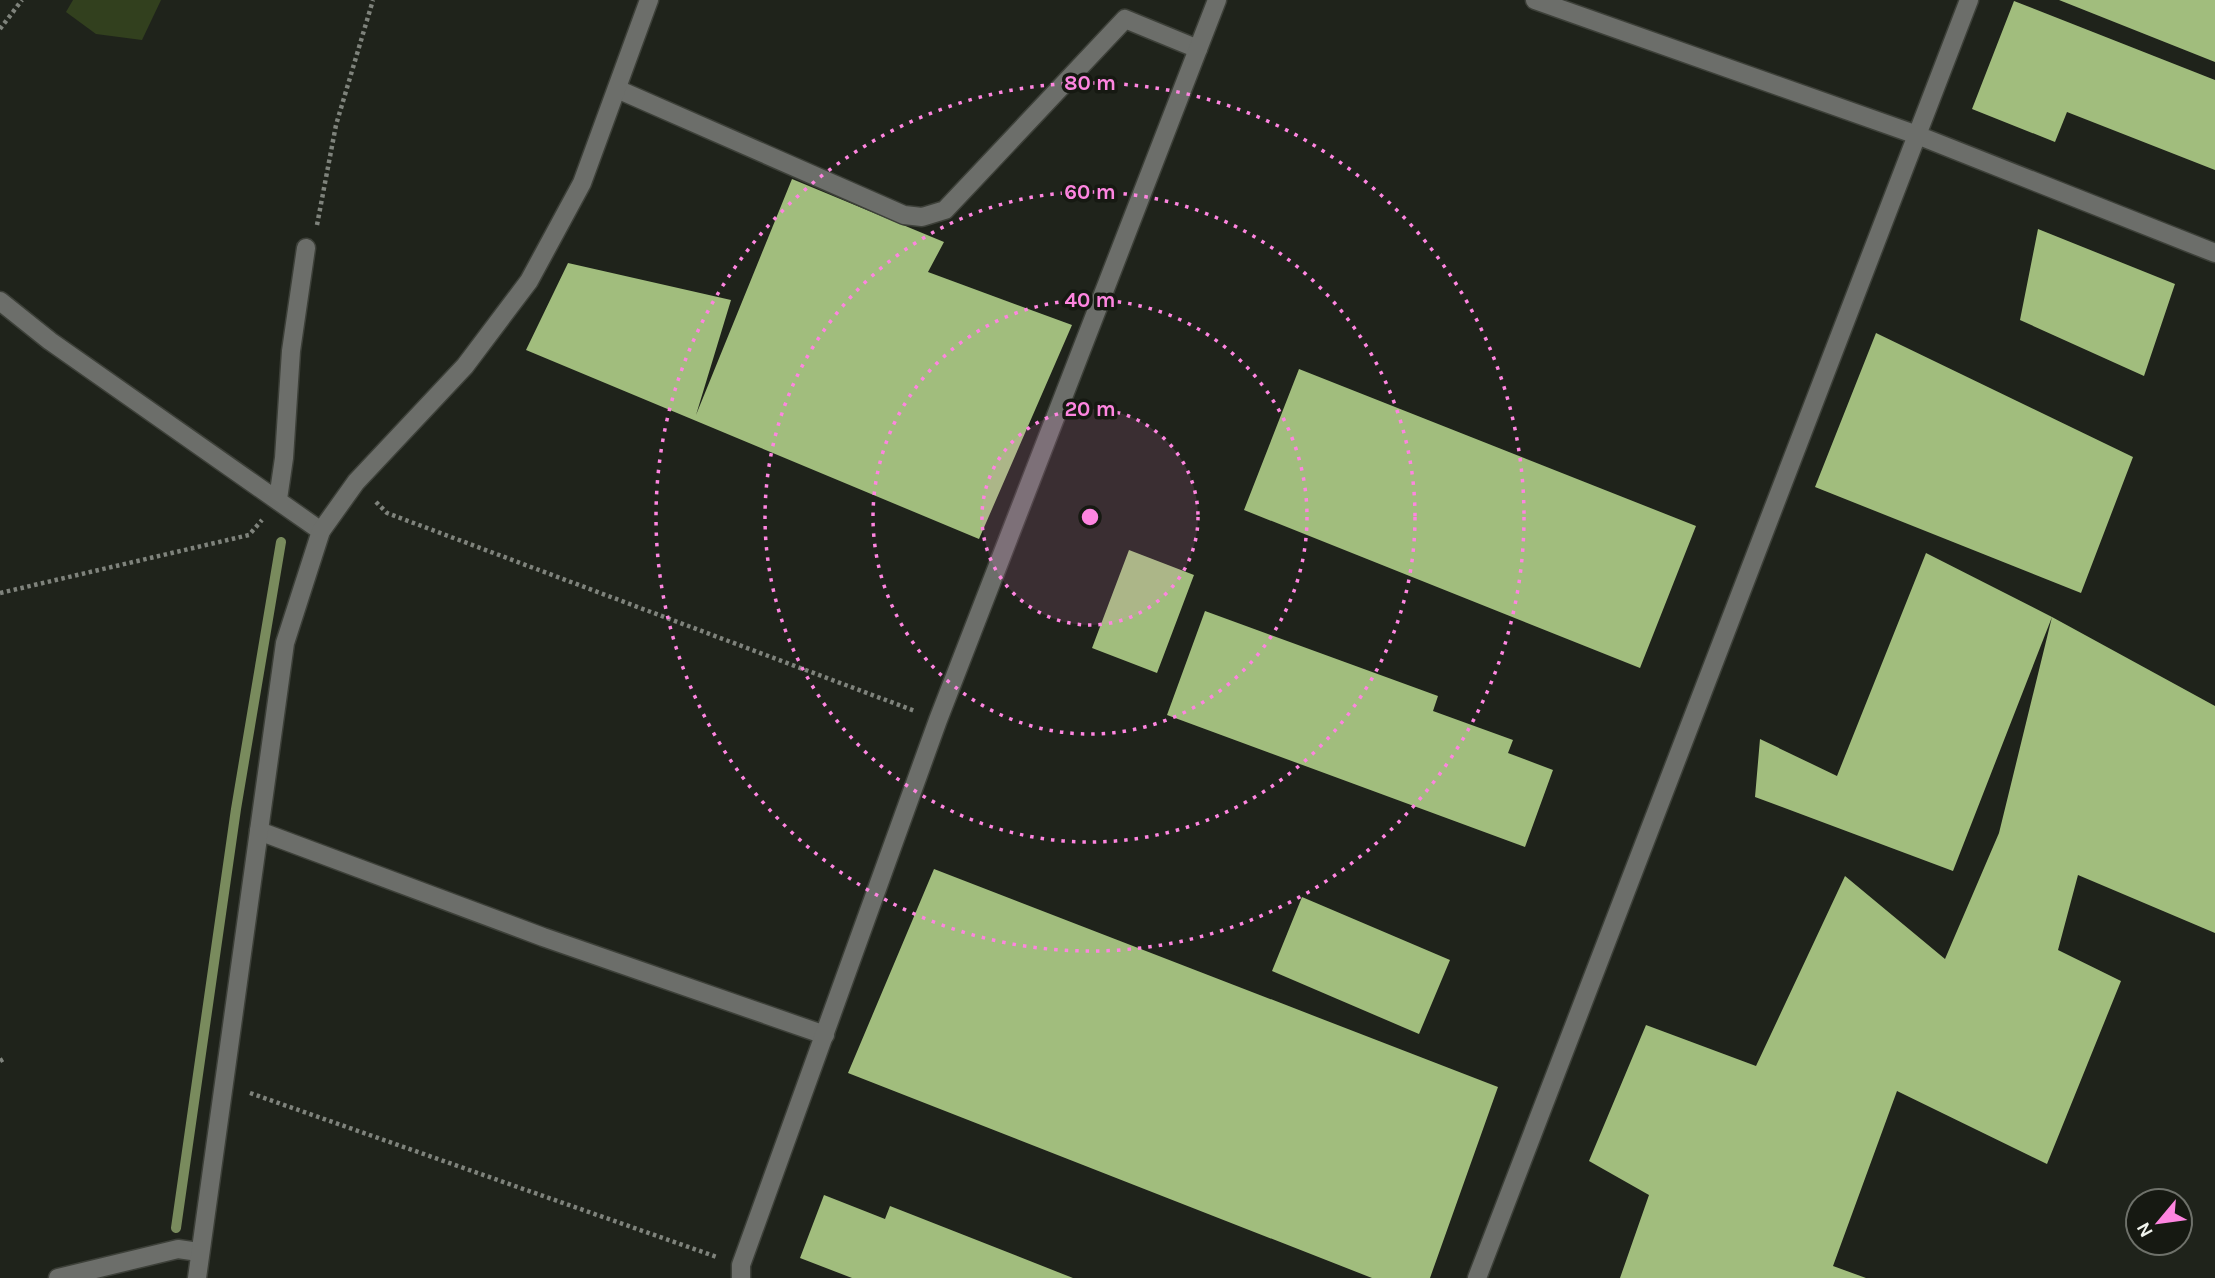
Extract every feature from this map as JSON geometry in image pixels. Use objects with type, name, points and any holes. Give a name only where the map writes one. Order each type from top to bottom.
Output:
[{"type":"street","points":[[197,1278],[285,643],[321,531],[356,482],[464,366],[529,281],[582,183],[649,0]]},
{"type":"street","points":[[741,1271],[938,720],[1217,0]]},
{"type":"street","points":[[1535,0],[1917,135],[2215,253]]},
{"type":"street","points":[[1477,1278],[1969,0]]},
{"type":"street","points":[[617,89],[904,215],[922,217],[945,210],[1125,19],[1198,50]]},
{"type":"street","points":[[278,499],[291,351],[306,248]]},
{"type":"street","points":[[0,301],[50,341],[321,531]]},
{"type":"street","points":[[259,831],[543,937],[825,1035]]},
{"type":"street","points":[[58,1278],[178,1249],[199,1252]]},
{"type":"path","points":[[0,29],[22,0]]},
{"type":"path","points":[[306,248],[315,234],[336,125],[373,0]]},
{"type":"path","points":[[356,482],[387,513],[938,720]]},
{"type":"path","points":[[0,593],[248,535],[278,499]]},
{"type":"path","points":[[223,1083],[741,1271]]},
{"type":"green space","points":[[73,0],[161,0],[142,40],[96,34],[66,12]]},
{"type":"building","points":[[2059,0],[2215,0],[2215,62]]},
{"type":"building","points":[[2014,1],[2215,80],[2215,170],[2067,112],[2055,142],[1972,109]]},
{"type":"building","points":[[792,179],[944,242],[928,272],[1072,325],[979,539],[526,350],[568,263],[731,300],[696,415]]},
{"type":"building","points":[[2038,229],[2175,284],[2144,376],[2020,320]]},
{"type":"building","points":[[1876,333],[2133,457],[2081,593],[1815,487]]},
{"type":"building","points":[[1299,369],[1696,526],[1640,668],[1244,510]]},
{"type":"building","points":[[1129,550],[1194,575],[1157,673],[1092,648]]},
{"type":"building","points":[[1926,553],[2052,617],[1953,871],[1755,797],[1760,739],[1837,776]]},
{"type":"building","points":[[1205,611],[1438,696],[1433,711],[1513,740],[1508,753],[1553,770],[1525,847],[1167,715]]},
{"type":"building","points":[[2052,617],[2215,706],[2215,933],[2078,875],[2058,950],[2121,981],[2047,1164],[1897,1091],[1833,1266],[1866,1278],[1620,1278],[1649,1195],[1589,1161],[1646,1025],[1756,1066],[1845,876],[1945,959],[1999,833]]},
{"type":"building","points":[[934,869],[1498,1087],[1430,1278],[1372,1278],[848,1073]]},
{"type":"building","points":[[1302,897],[1450,960],[1419,1034],[1272,971]]},
{"type":"building","points":[[824,1195],[885,1219],[890,1206],[1073,1278],[852,1278],[800,1258]]},
{"type":"waterway","points":[[176,1228],[236,809],[281,542]]}]
